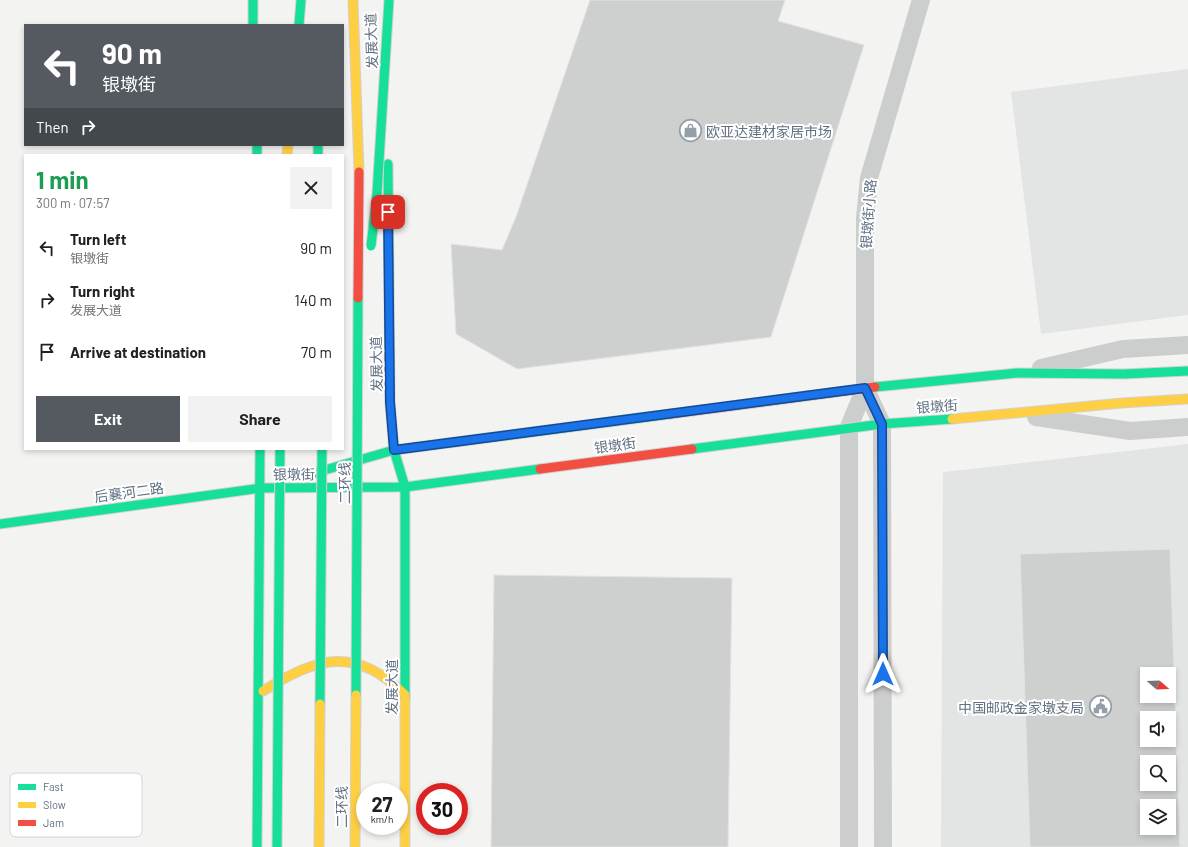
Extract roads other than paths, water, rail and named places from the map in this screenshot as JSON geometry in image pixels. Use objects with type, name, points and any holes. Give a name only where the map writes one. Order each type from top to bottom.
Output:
[{"type":"main road","points":[[253,0],[254,24]]},
{"type":"main road","points":[[299,24],[301,0]]},
{"type":"main road","name":"二环线","points":[[353,0],[359,164],[355,847]]},
{"type":"main road","name":"发展大道","points":[[383,0],[387,102],[390,402],[394,450],[405,487],[405,847]]},
{"type":"main road","points":[[370,254],[377,193],[389,0]]},
{"type":"main road","points":[[359,338],[368,269]]},
{"type":"main road","name":"银墩街","points":[[261,488],[394,450],[865,388],[1017,373],[1124,374],[1188,371]]},
{"type":"main road","name":"银墩街","points":[[261,488],[405,487],[849,427],[1015,414],[1122,403],[1188,399]]},
{"type":"main road","points":[[257,847],[261,488],[260,450]]},
{"type":"main road","points":[[277,847],[280,450]]},
{"type":"main road","name":"二环线","points":[[319,847],[322,450]]},
{"type":"main road","name":"后襄河二路","points":[[0,524],[261,488]]},
{"type":"main road","points":[[258,694],[306,667],[334,661],[361,664],[382,674],[405,695]]},
{"type":"street","name":"银墩街小路","points":[[865,388],[865,218],[869,178],[922,0]]},
{"type":"street","points":[[1017,373],[1123,349],[1188,345]]},
{"type":"street","points":[[865,388],[882,424],[883,847]]},
{"type":"street","points":[[849,847],[849,427],[865,388]]},
{"type":"street","points":[[1015,414],[1130,431],[1188,427]]},
{"type":"place","name":"欧亚达建材家居市场","points":[[691,131]]},
{"type":"place","name":"中国邮政金家墩支局","points":[[1100,707]]}]
